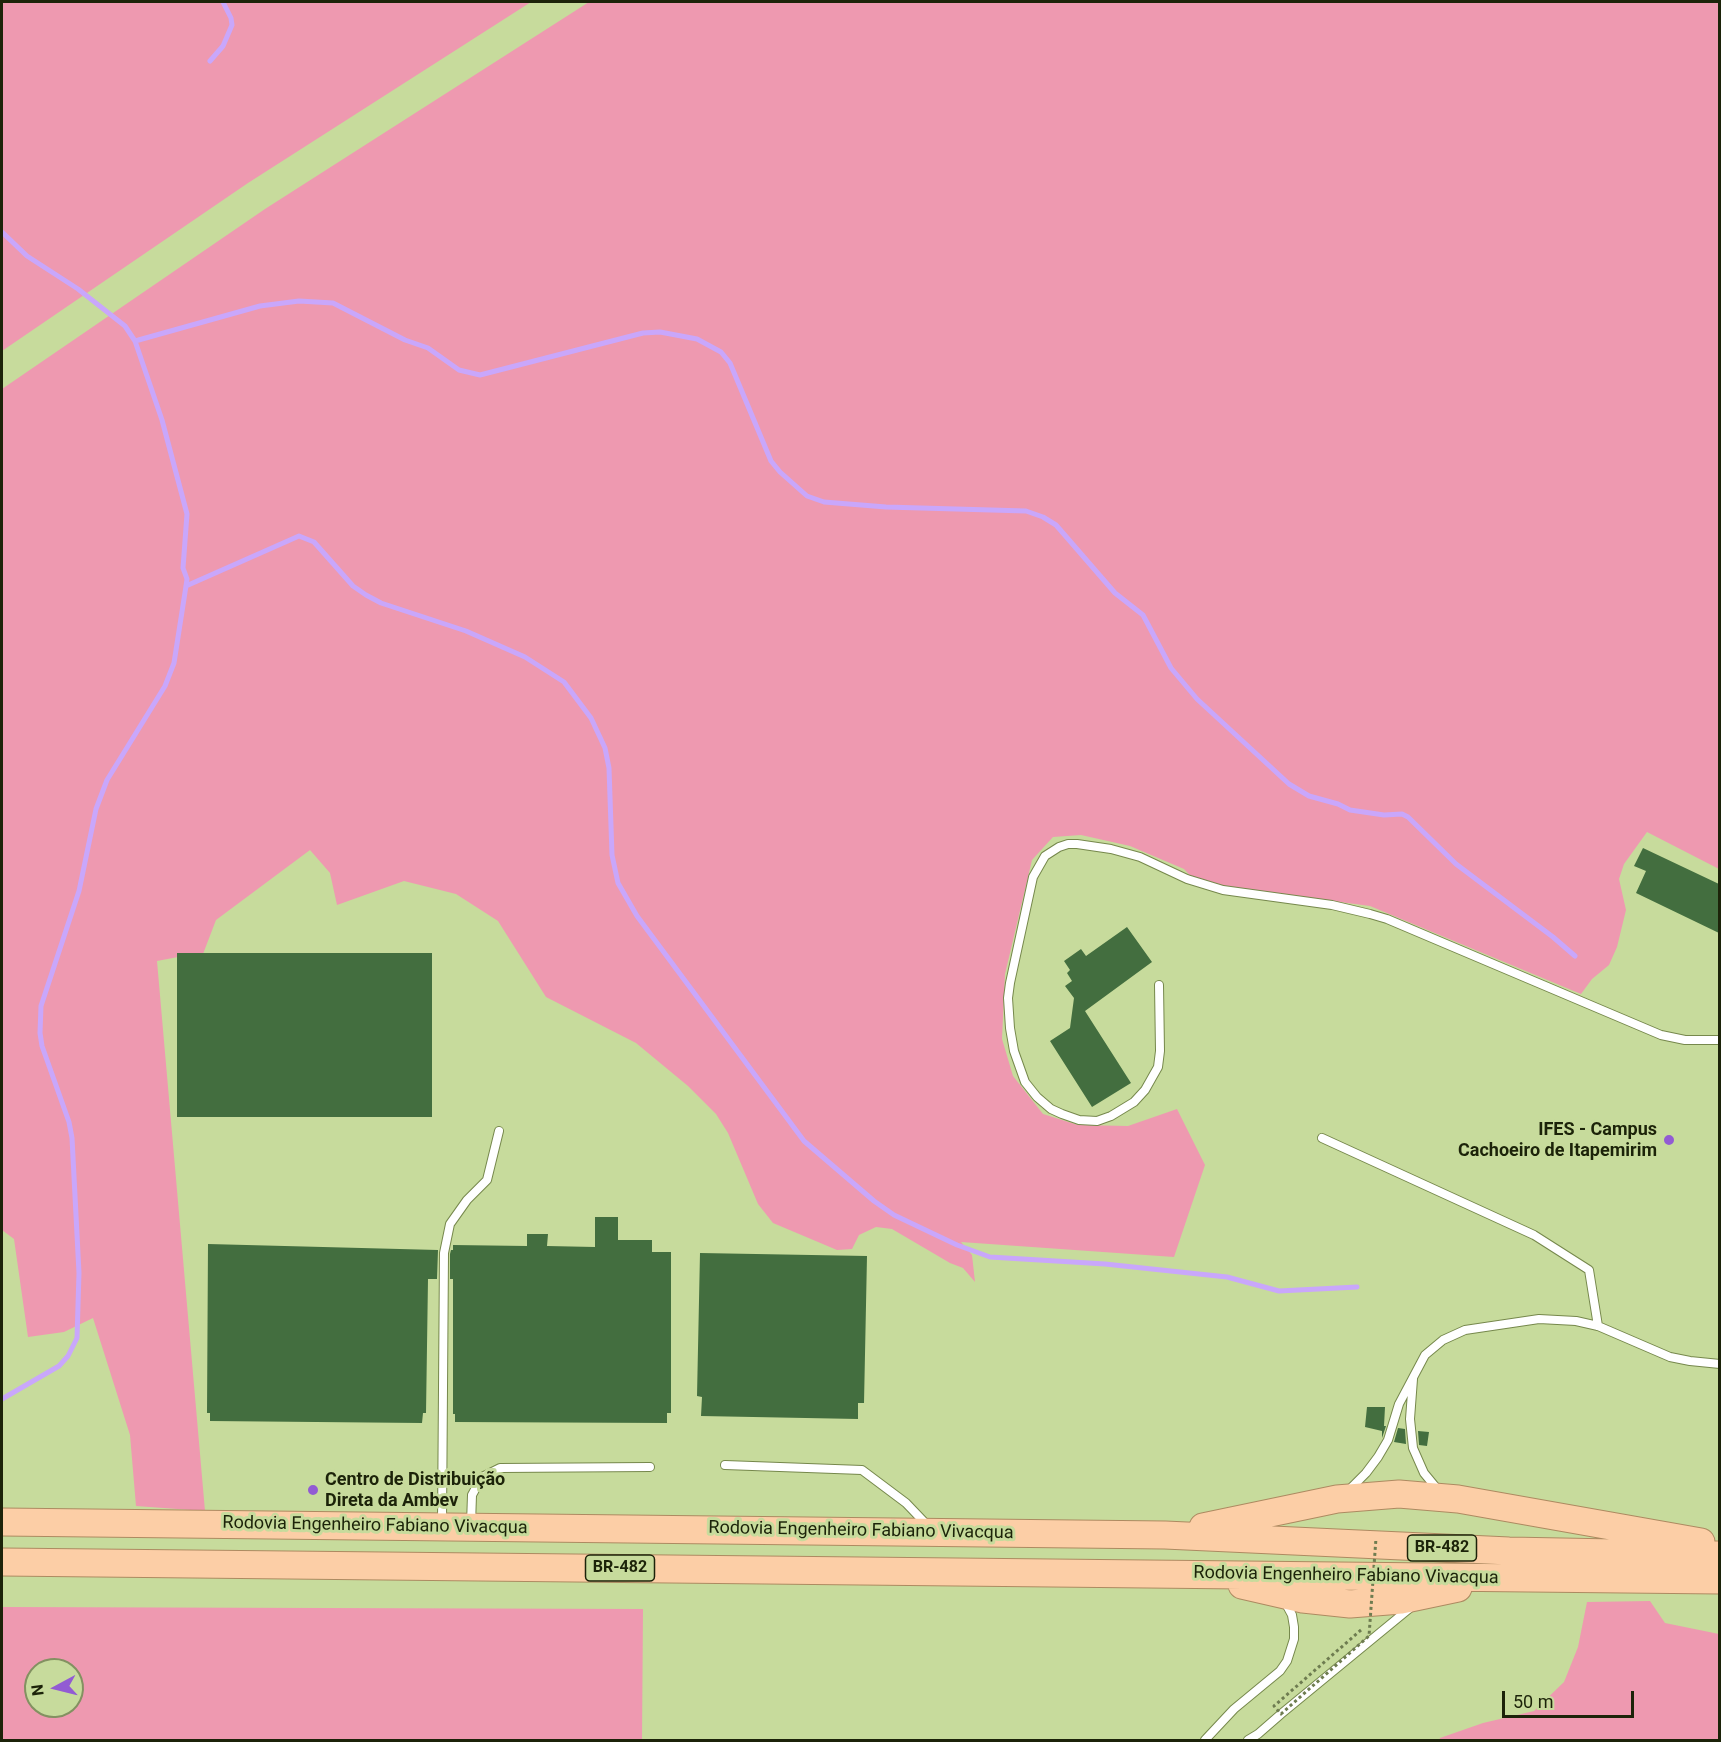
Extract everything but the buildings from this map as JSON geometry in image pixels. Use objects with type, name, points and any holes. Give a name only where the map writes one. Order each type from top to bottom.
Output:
[{"type":"highway","points":[[1165,1535],[1337,1499],[1399,1494],[1448,1498],[1719,1545]]},
{"type":"highway","name":"Rodovia Engenheiro Fabiano Vivacqua","points":[[8,1521],[1165,1535],[1509,1551],[1719,1555]]},
{"type":"highway","name":"Rodovia Engenheiro Fabiano Vivacqua","points":[[2,1564],[45,1562],[1719,1580]]},
{"type":"highway","points":[[1196,1574],[1315,1601],[1350,1604],[1393,1601],[1512,1578]]},
{"type":"lane","points":[[1159,985],[1160,1051],[1158,1067],[1145,1090],[1134,1102],[1111,1116],[1097,1121],[1062,1114],[1051,1109],[1037,1097],[1025,1082],[1014,1051],[1008,998],[1033,877],[1045,856],[1068,844],[1111,849],[1140,857],[1187,879],[1223,890],[1332,905],[1370,914],[1387,919],[1661,1035],[1685,1040],[1719,1040]]},
{"type":"lane","points":[[442,1527],[444,1253],[450,1224],[467,1200],[487,1179],[499,1131]]},
{"type":"lane","points":[[1322,1138],[1534,1235],[1589,1270],[1598,1326]]},
{"type":"lane","points":[[1337,1499],[1353,1487],[1378,1457],[1388,1440],[1399,1404],[1425,1355],[1443,1340],[1465,1330],[1539,1319],[1576,1321],[1598,1326],[1670,1357],[1719,1364]]},
{"type":"lane","points":[[1413,1376],[1410,1419],[1413,1448],[1430,1482],[1448,1498]]},
{"type":"lane","points":[[725,1465],[862,1470],[906,1503],[935,1532]]},
{"type":"lane","points":[[471,1527],[472,1495],[482,1477],[500,1468],[650,1467]]},
{"type":"lane","points":[[1205,1740],[1233,1709],[1280,1671],[1287,1661],[1294,1639],[1294,1627],[1289,1610],[1280,1594]]},
{"type":"lane","points":[[1248,1740],[1426,1594]]},
{"type":"path","points":[[1361,1630],[1274,1706],[1281,1714],[1369,1636],[1376,1538]]},
{"type":"shaded area","points":[[2,2],[531,2],[248,183],[2,351]]},
{"type":"shaded area","points":[[589,2],[1719,2],[1719,869],[1647,832],[1624,864],[1619,879],[1626,910],[1617,947],[1609,965],[1592,979],[1581,994],[1370,906],[1197,883],[1184,869],[1130,846],[1081,835],[1053,837],[1032,860],[1005,974],[1002,1039],[1013,1076],[1043,1114],[1078,1125],[1128,1126],[1177,1109],[1205,1165],[1174,1257],[961,1242],[972,1255],[975,1282],[963,1268],[950,1263],[892,1229],[876,1227],[859,1235],[852,1249],[837,1250],[773,1223],[758,1204],[728,1133],[716,1114],[688,1086],[636,1043],[546,997],[498,921],[456,894],[404,881],[337,905],[330,873],[310,850],[216,920],[198,967],[178,957],[157,961],[205,1511],[136,1506],[130,1435],[93,1318],[64,1332],[28,1337],[14,1239],[2,1230],[2,389],[265,209]]},
{"type":"shaded area","points":[[1650,1601],[1665,1623],[1719,1634],[1719,1740],[1439,1740],[1483,1723],[1534,1711],[1564,1682],[1578,1647],[1587,1602]]},
{"type":"shaded area","points":[[2,1607],[643,1609],[642,1740],[2,1740]]},
{"type":"waterway","points":[[210,61],[223,46],[232,25],[223,2]]},
{"type":"waterway","points":[[2,232],[27,256],[78,289],[125,326],[135,341],[162,420],[187,514],[183,568],[187,579],[174,663],[165,686],[107,780],[96,809],[79,891],[41,1006],[42,1046],[69,1122],[72,1138],[79,1273],[77,1338],[68,1356],[59,1366],[2,1399]]},
{"type":"waterway","points":[[135,341],[260,306],[299,301],[333,303],[405,340],[428,348],[459,370],[480,375],[643,333],[660,332],[697,339],[721,352],[730,363],[771,461],[807,496],[824,502],[886,507],[1026,511],[1043,517],[1056,525],[1115,593],[1143,615],[1171,668],[1197,699],[1289,784],[1309,796],[1338,804],[1350,810],[1384,815],[1402,814],[1408,817],[1456,864],[1575,956]]},
{"type":"waterway","points":[[186,586],[299,536],[314,542],[353,586],[366,595],[381,603],[466,631],[525,657],[564,682],[591,718],[605,748],[609,768],[612,855],[618,883],[637,916],[804,1141],[874,1201],[894,1215],[957,1245],[990,1257],[1105,1264],[1227,1277],[1279,1291],[1357,1287]]},
{"type":"place","name":"IFES - Campus Cachoeiro de Itapemirim","points":[[1669,1140]]},
{"type":"place","name":"Centro de Distribuição Direta da Ambev","points":[[313,1490]]}]
